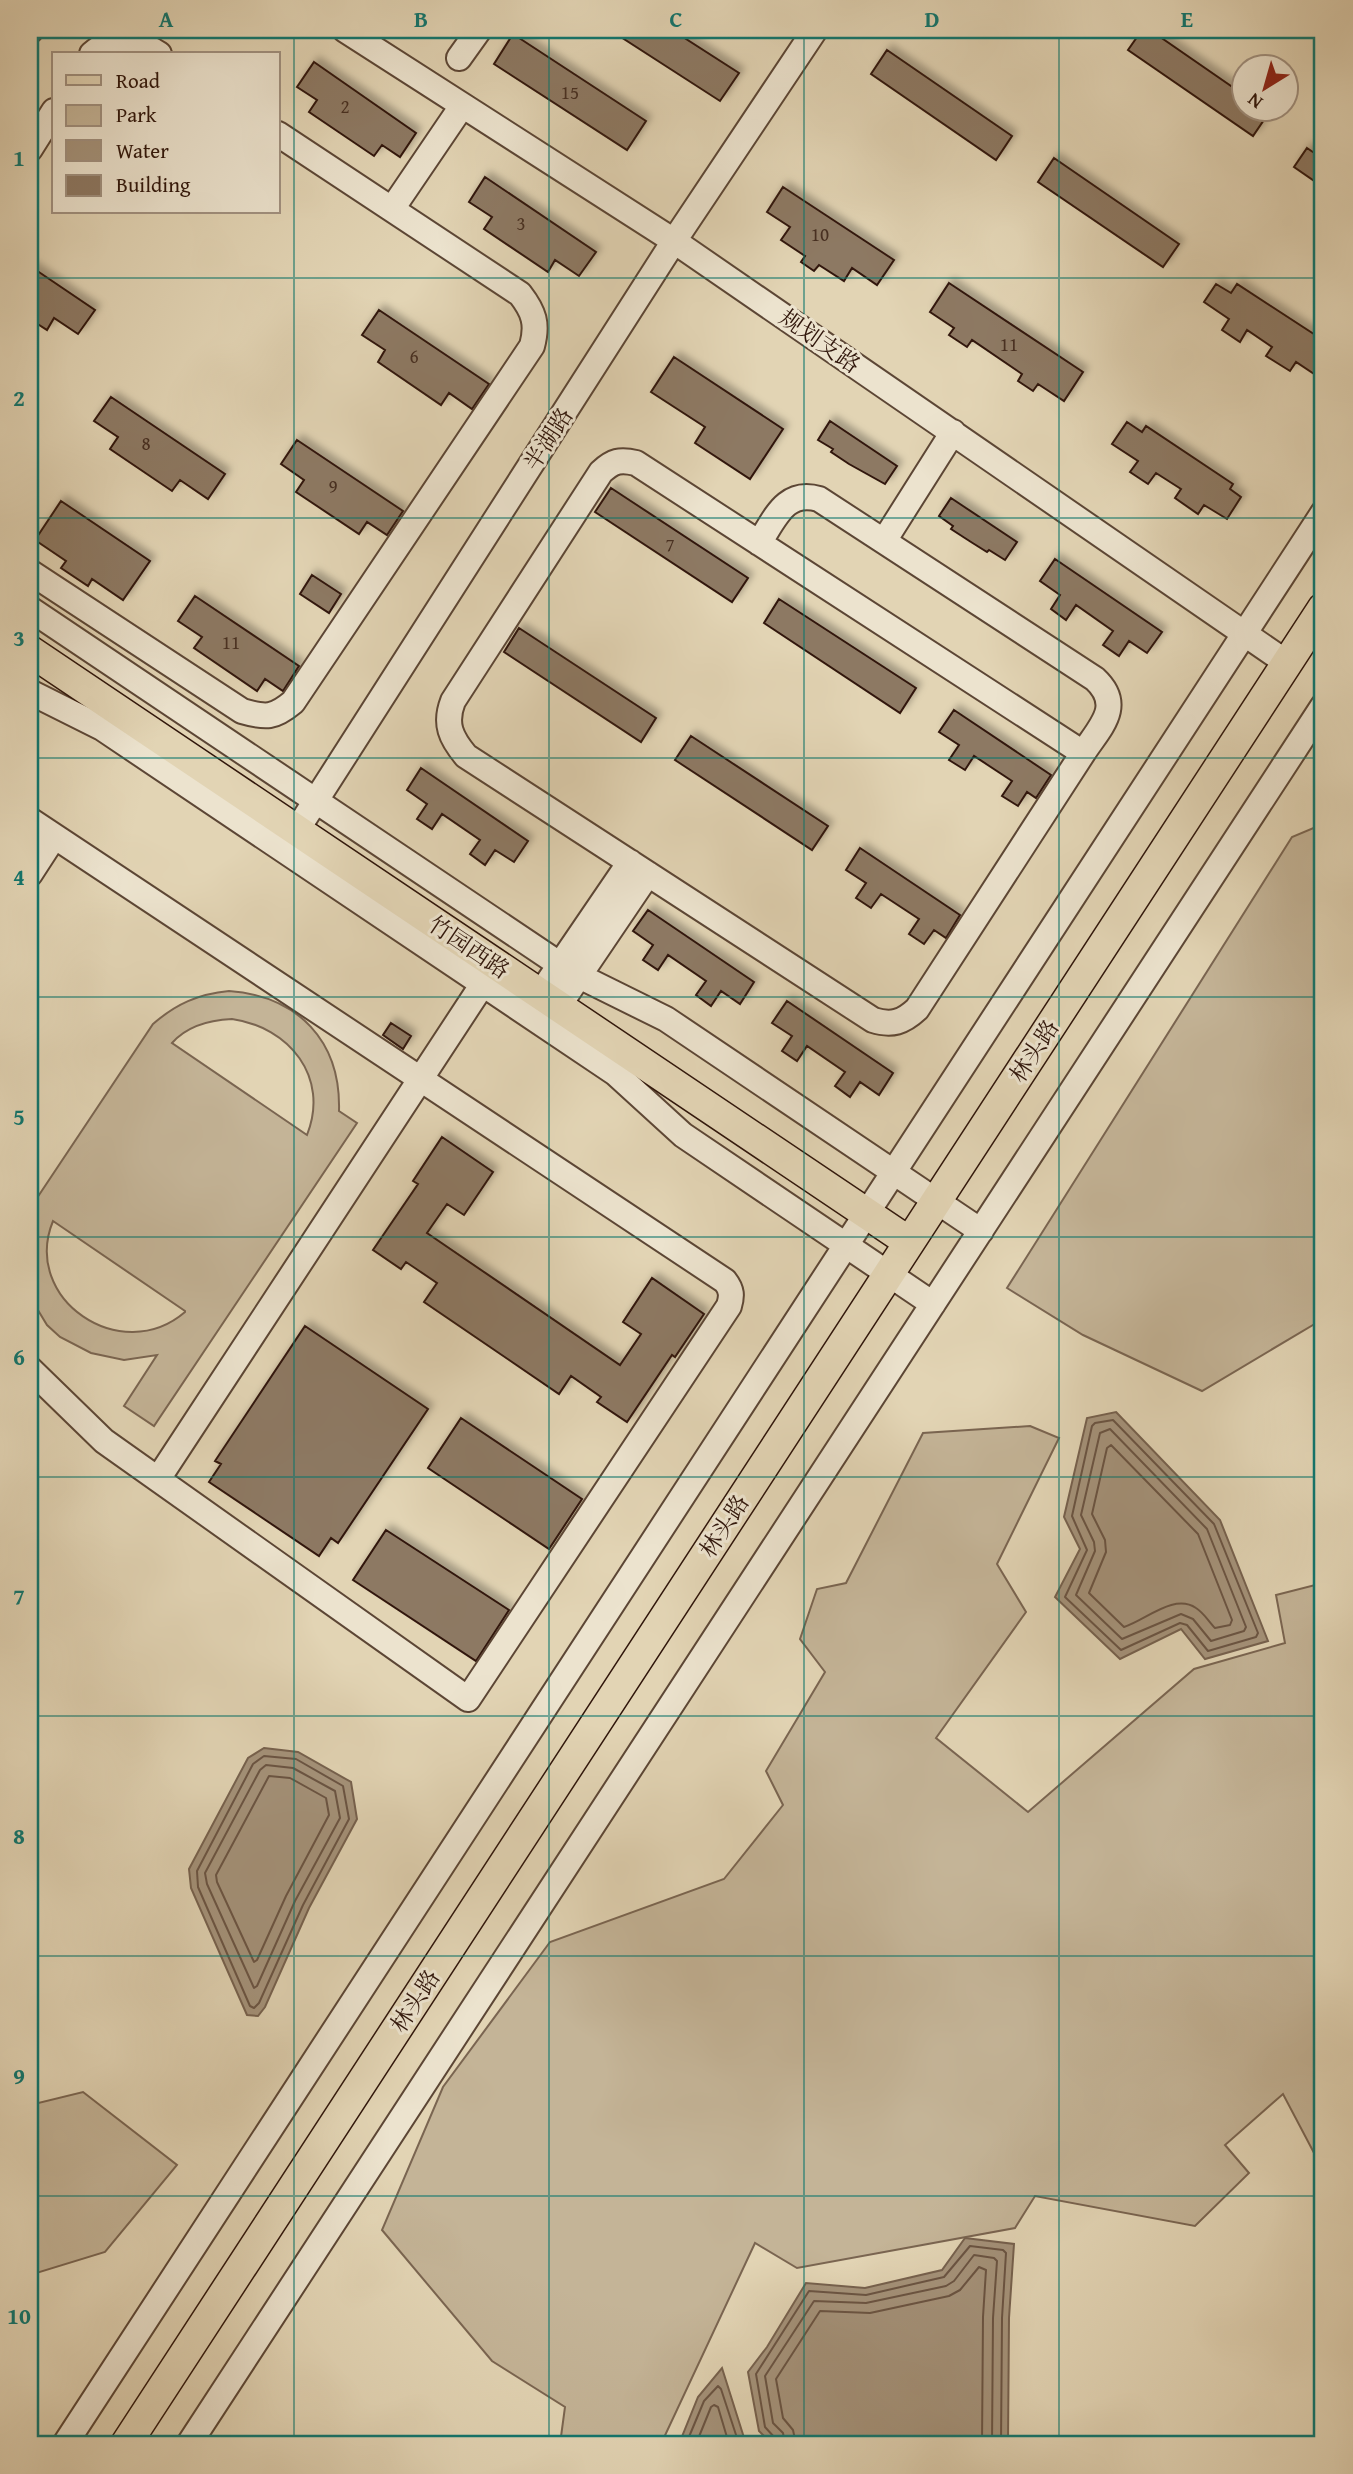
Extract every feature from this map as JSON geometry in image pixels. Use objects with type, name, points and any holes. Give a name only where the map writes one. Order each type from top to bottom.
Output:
[{"type":"main road","name":"林头路","points":[[126,2444],[1323,608]]},
{"type":"main road","name":"竹园西路","points":[[30,651],[291,841],[495,964],[909,1242]]},
{"type":"street","name":"规划支路","points":[[345,30],[674,241],[1287,663]]},
{"type":"street","points":[[459,58],[479,30]]},
{"type":"street","name":"半湖路","points":[[291,841],[674,241],[815,30]]},
{"type":"street","points":[[94,52],[102,45],[131,41],[156,52]]},
{"type":"street","points":[[392,209],[462,106]]},
{"type":"street","points":[[30,149],[52,114]]},
{"type":"street","points":[[30,572],[242,711],[260,717],[279,714],[293,702],[532,346],[536,330],[533,311],[520,294],[280,135]]},
{"type":"street","points":[[884,541],[953,432]]},
{"type":"street","points":[[759,543],[786,503],[807,495],[818,499],[1095,679],[1109,697],[1105,720],[917,1009],[898,1023],[885,1024],[873,1020],[466,756],[449,731],[448,715],[451,708],[601,472],[611,463],[623,460],[636,463],[759,543],[1083,753]]},
{"type":"street","points":[[65,2444],[1323,513]]},
{"type":"street","points":[[30,609],[570,970],[666,1019],[981,1231]]},
{"type":"street","points":[[30,692],[102,728],[291,841],[615,1073],[683,1135],[933,1304]]},
{"type":"street","points":[[189,2444],[1323,706]]},
{"type":"street","points":[[30,820],[725,1281],[732,1297],[729,1306],[468,1699],[104,1441],[30,1369]]},
{"type":"street","points":[[30,874],[54,837]]},
{"type":"street","points":[[549,1001],[639,868]]},
{"type":"street","points":[[158,1479],[495,964]]},
{"type":"green space","points":[[1323,824],[1323,1319],[1202,1391],[1083,1335],[1007,1288],[1292,837]]},
{"type":"green space","points":[[218,992],[254,995],[276,1002],[311,1027],[332,1063],[338,1086],[339,1111],[357,1123],[154,1426],[124,1406],[157,1355],[124,1360],[91,1353],[60,1337],[47,1325],[30,1297],[31,1207],[153,1024],[188,1001]],"holes":[[[232,1019],[271,1032],[300,1058],[313,1094],[313,1114],[307,1135],[172,1043],[199,1025]],[[53,1221],[185,1311],[185,1312],[160,1327],[133,1332],[107,1328],[83,1316],[64,1299],[51,1276],[47,1250]]]},
{"type":"green space","points":[[1030,1426],[1059,1438],[997,1564],[1026,1612],[936,1738],[1028,1812],[1194,1669],[1285,1643],[1276,1595],[1323,1583],[1323,2170],[1283,2094],[1225,2145],[1249,2173],[1195,2226],[1035,2196],[1015,2228],[797,2268],[755,2243],[661,2444],[560,2444],[565,2407],[492,2361],[382,2230],[443,2087],[550,1942],[724,1879],[783,1805],[766,1771],[825,1672],[800,1639],[817,1589],[846,1583],[923,1433]]},
{"type":"green space","points":[[83,2092],[177,2165],[105,2252],[30,2275],[30,2105]]},
{"type":"water","points":[[1116,1412],[1220,1520],[1268,1641],[1205,1659],[1181,1629],[1120,1659],[1055,1597],[1080,1549],[1064,1517],[1087,1418]]},
{"type":"water","points":[[264,1748],[298,1752],[351,1782],[357,1819],[309,1908],[265,2007],[258,2016],[247,2015],[191,1888],[189,1869],[248,1758]]},
{"type":"water","points":[[965,2238],[1014,2244],[1009,2318],[1008,2444],[772,2444],[759,2431],[748,2372],[767,2347],[806,2283],[865,2288],[942,2270]]},
{"type":"water","points":[[722,2368],[746,2444],[679,2444],[698,2397]]},
{"type":"building","points":[[610,30],[672,30],[739,73],[720,101]]},
{"type":"building","points":[[1142,30],[1150,30],[1230,85],[1230,120],[1128,50]]},
{"type":"building","points":[[513,34],[646,121],[627,150],[494,64]]},
{"type":"building","points":[[887,50],[1012,136],[996,160],[871,74]]},
{"type":"building","points":[[314,62],[416,133],[400,157],[382,145],[374,156],[309,112],[317,100],[297,87]]},
{"type":"building","points":[[1233,122],[1262,122],[1253,136]]},
{"type":"building","points":[[1307,148],[1323,159],[1323,187],[1294,167]]},
{"type":"building","points":[[1054,158],[1179,244],[1163,267],[1038,182]]},
{"type":"building","points":[[485,177],[596,252],[579,276],[555,260],[548,272],[484,229],[492,217],[469,202]]},
{"type":"building","points":[[783,187],[894,260],[877,285],[852,268],[844,281],[819,265],[814,271],[801,262],[805,256],[781,240],[790,227],[767,212]]},
{"type":"building","points":[[30,266],[95,310],[78,334],[54,318],[47,330],[30,319]]},
{"type":"building","points":[[949,283],[1083,372],[1064,401],[1038,384],[1033,391],[1018,381],[1022,374],[972,340],[967,347],[949,335],[954,328],[930,312]]},
{"type":"building","points":[[1216,284],[1231,293],[1237,284],[1323,340],[1323,380],[1296,362],[1290,371],[1266,356],[1272,347],[1247,330],[1240,342],[1222,330],[1229,319],[1204,302]]},
{"type":"building","points":[[379,310],[489,384],[472,409],[449,393],[441,405],[378,362],[385,350],[362,335]]},
{"type":"building","points":[[674,357],[783,429],[750,479],[695,443],[705,427],[651,392]]},
{"type":"building","points":[[111,397],[225,474],[208,499],[180,480],[172,491],[110,449],[118,437],[94,421]]},
{"type":"building","points":[[830,421],[897,466],[885,484],[849,464],[818,440]]},
{"type":"building","points":[[1127,422],[1142,432],[1146,426],[1233,484],[1230,489],[1241,497],[1227,519],[1204,505],[1198,514],[1175,498],[1181,489],[1156,473],[1148,484],[1130,472],[1138,461],[1112,444]]},
{"type":"building","points":[[297,440],[403,511],[387,535],[367,522],[359,534],[296,492],[304,480],[281,464]]},
{"type":"building","points":[[611,488],[748,578],[732,602],[595,512]]},
{"type":"building","points":[[951,498],[1017,542],[1005,560],[951,529],[953,526],[939,516]]},
{"type":"building","points":[[61,501],[150,561],[123,600],[92,579],[88,586],[61,568],[66,561],[35,540]]},
{"type":"building","points":[[1055,559],[1162,632],[1147,653],[1129,641],[1119,656],[1103,645],[1113,631],[1076,605],[1066,620],[1051,609],[1060,595],[1040,581]]},
{"type":"building","points":[[312,575],[341,594],[329,613],[300,594]]},
{"type":"building","points":[[195,596],[299,666],[283,691],[265,679],[257,691],[194,648],[202,637],[178,621]]},
{"type":"building","points":[[779,599],[916,688],[900,713],[764,623]]},
{"type":"building","points":[[519,628],[656,718],[641,742],[504,652]]},
{"type":"building","points":[[954,710],[1051,775],[1036,798],[1027,792],[1018,806],[1002,796],[1012,781],[974,756],[965,770],[949,760],[959,745],[939,732]]},
{"type":"building","points":[[691,736],[828,826],[812,850],[675,760]]},
{"type":"building","points":[[421,768],[528,841],[514,862],[495,850],[485,865],[470,854],[480,840],[442,814],[432,829],[417,819],[427,804],[407,790]]},
{"type":"building","points":[[860,848],[960,915],[946,938],[934,930],[924,944],[909,934],[919,919],[881,894],[871,908],[856,898],[866,883],[846,870]]},
{"type":"building","points":[[648,910],[754,982],[740,1004],[721,991],[711,1006],[696,995],[706,981],[668,955],[658,970],[643,960],[653,945],[633,931]]},
{"type":"building","points":[[787,1001],[893,1073],[879,1095],[860,1082],[850,1097],[835,1086],[845,1072],[807,1046],[797,1061],[782,1051],[792,1036],[772,1023]]},
{"type":"building","points":[[391,1023],[411,1036],[403,1049],[383,1035]]},
{"type":"building","points":[[442,1137],[493,1172],[464,1215],[447,1204],[427,1233],[620,1365],[641,1334],[623,1322],[652,1278],[704,1314],[675,1357],[672,1355],[627,1422],[597,1402],[601,1397],[571,1376],[559,1394],[424,1302],[437,1283],[406,1262],[401,1269],[373,1250],[418,1184],[413,1181]]},
{"type":"building","points":[[305,1326],[428,1409],[338,1543],[331,1538],[319,1556],[209,1482],[221,1464],[215,1461]]},
{"type":"building","points":[[461,1418],[582,1499],[549,1549],[428,1468]]},
{"type":"building","points":[[386,1530],[509,1610],[476,1661],[353,1580]]}]
